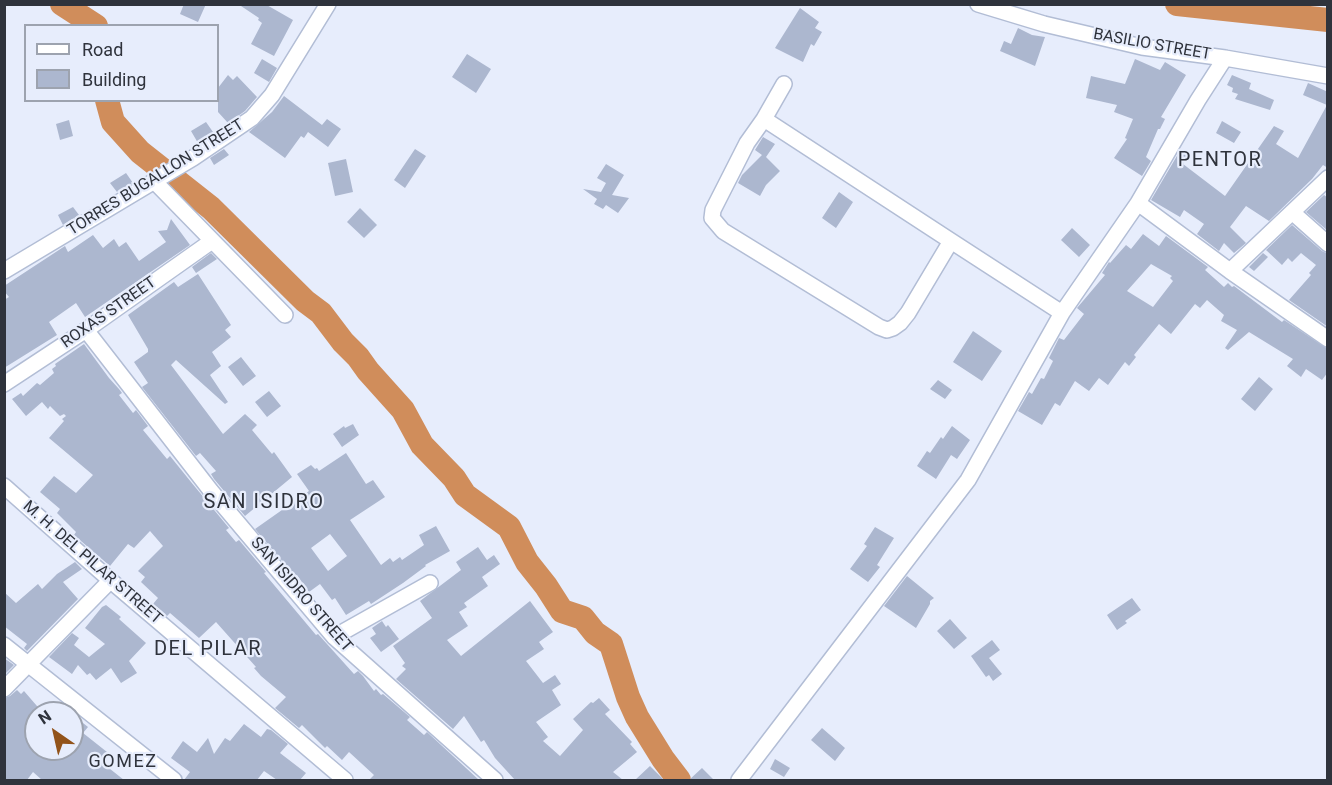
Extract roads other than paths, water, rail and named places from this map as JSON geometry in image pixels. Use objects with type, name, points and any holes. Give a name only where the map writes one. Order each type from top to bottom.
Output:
[{"type":"street","name":"TORRES BUGALLON STREET","points":[[4,271],[193,158],[252,118],[272,95],[328,4]]},
{"type":"street","name":"BASILIO STREET","points":[[978,4],[1044,24],[1142,47],[1225,58],[1328,76]]},
{"type":"street","points":[[739,780],[968,480],[1062,313],[1138,203],[1225,58]]},
{"type":"street","points":[[784,84],[747,143],[716,201],[712,218],[723,231],[886,330],[893,328],[908,313],[951,241]]},
{"type":"street","points":[[764,119],[1062,313]]},
{"type":"street","points":[[1230,271],[1328,178]]},
{"type":"street","points":[[156,180],[285,315]]},
{"type":"street","points":[[1138,203],[1328,339]]},
{"type":"street","points":[[1292,212],[1328,244]]},
{"type":"street","name":"ROXAS STREET","points":[[4,384],[86,330],[212,241]]},
{"type":"street","name":"SAN ISIDRO STREET","points":[[86,330],[211,491],[334,637],[495,780]]},
{"type":"street","name":"M. H. DEL PILAR STREET","points":[[4,486],[110,581],[345,780]]},
{"type":"street","points":[[4,689],[110,581]]},
{"type":"street","points":[[334,637],[430,583]]},
{"type":"street","points":[[4,645],[174,780]]},
{"type":"waterway","points":[[62,4],[93,24]]},
{"type":"waterway","points":[[1177,4],[1328,20]]},
{"type":"waterway","points":[[108,102],[113,122],[140,152],[211,208],[305,301],[321,313],[343,342],[403,410],[422,445],[454,478],[465,495],[509,527],[527,562],[562,611],[583,618],[595,633],[611,644],[637,717],[679,780]]},
{"type":"district","name":"PENTOR","points":[[1220,161]]},
{"type":"district","name":"SAN ISIDRO","points":[[264,503]]},
{"type":"district","name":"DEL PILAR","points":[[208,650]]},
{"type":"district","name":"GOMEZ","points":[[123,762]]}]
